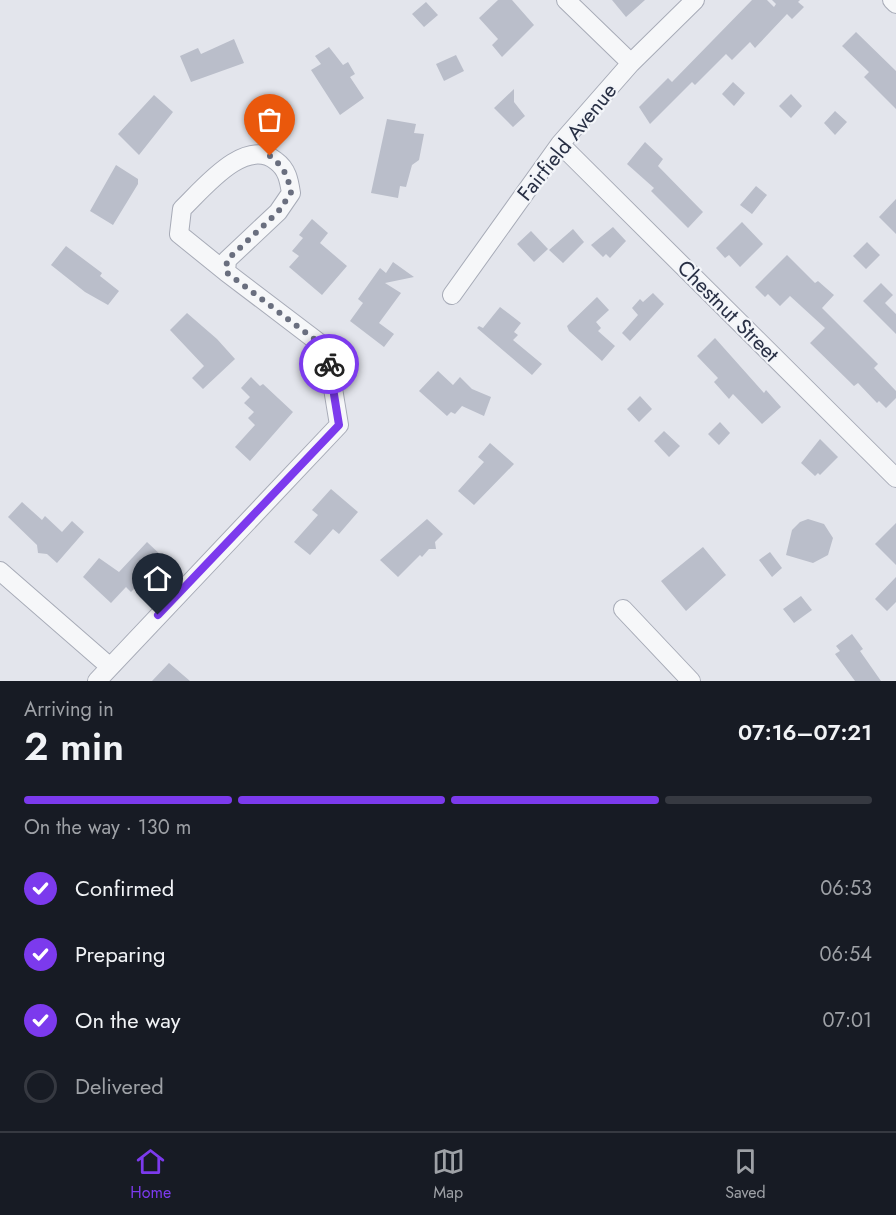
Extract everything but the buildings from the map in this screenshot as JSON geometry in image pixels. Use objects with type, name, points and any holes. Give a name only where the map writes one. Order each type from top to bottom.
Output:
[{"type":"street","points":[[566,0],[631,63]]},
{"type":"street","name":"Fairfield Avenue","points":[[452,295],[560,144],[631,63],[695,0]]},
{"type":"street","points":[[892,0],[896,4]]},
{"type":"street","name":"Chestnut Street","points":[[560,144],[896,478]]},
{"type":"street","points":[[96,681],[339,425],[328,358],[322,345],[226,272],[179,234],[182,209],[218,175],[243,156],[255,154],[270,156],[283,166],[289,179],[291,193],[278,212],[227,260],[226,272]]},
{"type":"street","points":[[0,571],[109,666]]},
{"type":"street","points":[[622,609],[691,681]]},
{"type":"way so far","points":[[270,156],[283,166],[289,179],[291,193],[278,212],[227,260],[226,272],[322,345],[329,364]]},
{"type":"route","points":[[158,615],[339,425],[329,364]]}]
